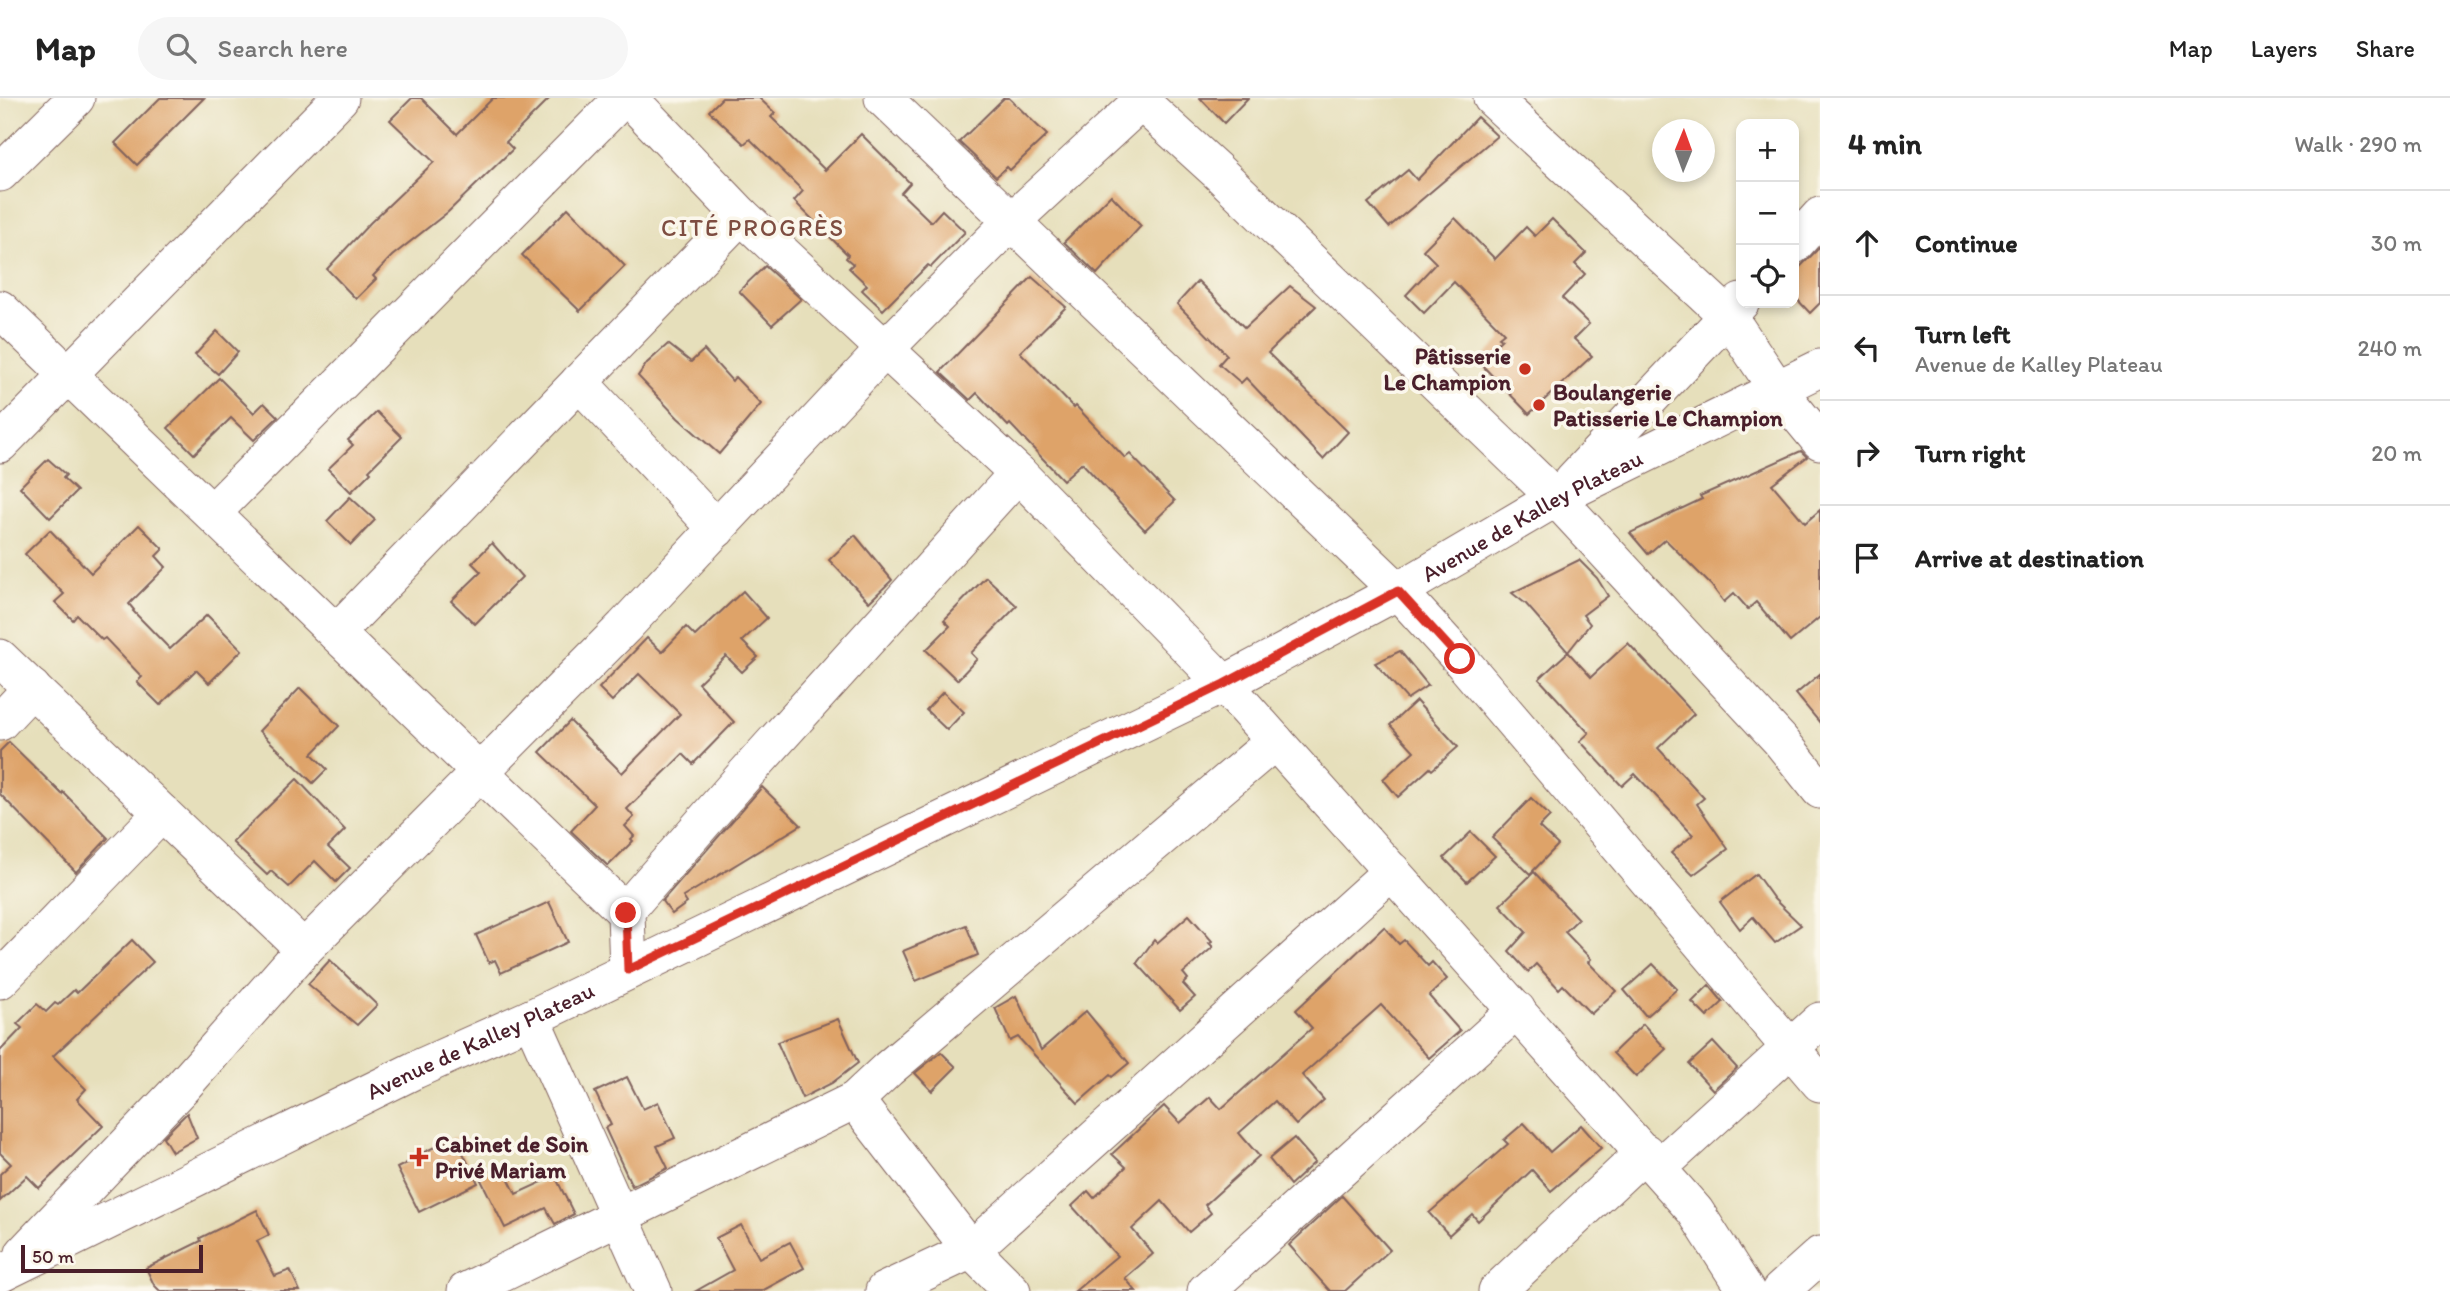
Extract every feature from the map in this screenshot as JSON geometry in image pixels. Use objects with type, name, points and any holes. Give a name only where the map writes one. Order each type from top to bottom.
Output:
[{"type":"street","points":[[0,173],[76,98]]},
{"type":"street","points":[[0,444],[340,98]]},
{"type":"street","points":[[212,513],[623,98]]},
{"type":"street","points":[[629,98],[741,215],[1018,473],[1224,684],[1695,1211],[1746,1291]]},
{"type":"street","points":[[883,98],[1398,591],[1460,659],[1820,1083]]},
{"type":"street","points":[[1492,98],[1735,309],[1777,389],[1820,441]]},
{"type":"street","points":[[3,1266],[183,1086],[304,949],[624,627],[885,349],[1012,221],[1141,99],[1556,498],[1780,740],[1820,790]]},
{"type":"street","points":[[336,633],[741,215]]},
{"type":"street","points":[[1799,239],[1820,216]]},
{"type":"street","points":[[0,309],[626,913]]},
{"type":"street","points":[[1556,498],[1735,309]]},
{"type":"street","name":"Avenue de Kalley Plateau","points":[[3,1266],[531,1018],[1224,684],[1398,591],[1556,498],[1820,368]]},
{"type":"street","points":[[579,382],[717,529]]},
{"type":"street","points":[[628,970],[626,913],[743,777],[1018,473]]},
{"type":"street","points":[[0,657],[304,949]]},
{"type":"street","points":[[0,722],[32,688]]},
{"type":"street","points":[[466,1291],[855,1100],[888,1069],[1275,741]]},
{"type":"street","points":[[0,980],[162,813]]},
{"type":"street","points":[[884,1291],[971,1250],[1392,871]]},
{"type":"street","points":[[1206,1291],[1517,1010]]},
{"type":"street","points":[[531,1018],[653,1291]]},
{"type":"street","points":[[1497,1291],[1820,1021]]},
{"type":"street","points":[[855,1100],[971,1250],[1012,1291]]},
{"type":"street","points":[[1780,1291],[1820,1255]]},
{"type":"building","points":[[160,98],[204,98],[137,165],[115,143]]},
{"type":"building","points":[[412,98],[421,98],[457,134],[493,98],[550,98],[506,142],[513,149],[448,212],[392,256],[373,276],[376,279],[356,299],[327,269],[370,223],[434,162],[390,120]]},
{"type":"building","points":[[722,98],[759,98],[775,113],[771,117],[825,170],[861,134],[910,183],[901,193],[931,222],[942,210],[965,232],[883,310],[862,290],[867,285],[849,268],[853,264],[846,258],[848,255],[794,201],[803,191],[750,139],[744,144],[709,111]]},
{"type":"building","points":[[1004,98],[1009,98],[1047,135],[1010,170],[1007,167],[996,177],[959,142]]},
{"type":"building","points":[[1200,98],[1248,98],[1224,123]]},
{"type":"building","points":[[1477,117],[1497,136],[1389,227],[1368,203],[1408,170],[1417,180]]},
{"type":"building","points":[[1111,195],[1141,226],[1097,274],[1064,242]]},
{"type":"building","points":[[568,208],[625,266],[580,311],[522,255]]},
{"type":"building","points":[[1455,218],[1495,259],[1526,227],[1535,236],[1552,219],[1586,253],[1575,264],[1585,274],[1562,298],[1589,324],[1574,339],[1592,356],[1529,414],[1479,362],[1502,339],[1499,337],[1504,333],[1454,282],[1424,313],[1406,295],[1436,263],[1423,250]]},
{"type":"building","points":[[1820,247],[1820,303],[1810,313],[1799,301],[1799,268]]},
{"type":"building","points":[[765,266],[801,299],[772,325],[739,291]]},
{"type":"building","points":[[1032,277],[1066,307],[1020,352],[1125,458],[1130,454],[1175,501],[1145,530],[1082,463],[1063,480],[977,393],[970,400],[940,372]]},
{"type":"building","points":[[1198,281],[1245,328],[1290,286],[1316,306],[1268,353],[1348,432],[1323,459],[1246,378],[1241,383],[1219,364],[1227,355],[1177,304]]},
{"type":"building","points":[[217,331],[238,352],[218,374],[195,355]]},
{"type":"building","points":[[668,344],[691,362],[704,350],[732,381],[735,377],[761,404],[719,454],[678,418],[638,376],[647,363]]},
{"type":"building","points":[[219,378],[254,413],[264,403],[278,417],[254,440],[231,418],[194,454],[168,428]]},
{"type":"building","points":[[377,412],[402,437],[351,492],[328,469],[353,445],[348,440]]},
{"type":"building","points":[[1801,451],[1807,457],[1772,484],[1805,523],[1820,510],[1820,617],[1790,642],[1756,602],[1748,609],[1734,593],[1724,602],[1711,585],[1665,539],[1648,554],[1630,533],[1702,499],[1700,496]]},
{"type":"building","points":[[48,459],[66,475],[63,478],[77,491],[50,518],[20,487]]},
{"type":"building","points":[[350,497],[375,520],[351,545],[327,521]]},
{"type":"building","points":[[139,525],[163,549],[156,556],[166,567],[129,604],[133,611],[170,649],[207,615],[242,650],[209,683],[196,670],[160,705],[137,682],[142,677],[105,638],[102,640],[77,615],[73,620],[55,602],[64,594],[25,554],[50,530],[91,573]]},
{"type":"building","points":[[855,535],[892,580],[869,602],[829,560]]},
{"type":"building","points":[[492,543],[522,577],[475,624],[451,601],[481,572],[472,563]]},
{"type":"building","points":[[1579,560],[1597,578],[1608,596],[1583,615],[1590,624],[1568,652],[1526,604],[1512,593]]},
{"type":"building","points":[[986,577],[1017,606],[971,653],[977,659],[957,680],[926,650],[950,626],[944,620]]},
{"type":"building","points":[[743,591],[767,618],[742,641],[758,657],[742,672],[726,656],[698,683],[734,722],[693,764],[683,754],[627,809],[634,817],[625,826],[634,836],[631,839],[633,841],[608,866],[571,831],[595,805],[540,752],[570,721],[622,773],[680,714],[639,674],[612,701],[599,688],[647,638],[662,652],[686,627],[695,636]]},
{"type":"building","points":[[1628,643],[1694,714],[1658,748],[1704,798],[1697,804],[1728,849],[1693,875],[1671,853],[1693,835],[1635,774],[1622,786],[1580,741],[1589,733],[1539,679],[1568,652],[1591,677]]},
{"type":"building","points":[[1400,651],[1428,685],[1407,699],[1375,663]]},
{"type":"building","points":[[1820,674],[1820,723],[1796,694]]},
{"type":"building","points":[[300,688],[339,726],[312,754],[327,769],[313,783],[259,731]]},
{"type":"building","points":[[943,692],[964,712],[947,730],[926,710]]},
{"type":"building","points":[[1416,701],[1458,747],[1398,797],[1383,779],[1414,751],[1390,725]]},
{"type":"building","points":[[9,742],[108,838],[76,872],[0,794],[0,751]]},
{"type":"building","points":[[297,779],[345,830],[328,847],[350,868],[336,882],[315,861],[289,887],[271,871],[267,875],[232,842]]},
{"type":"building","points":[[762,787],[801,825],[683,897],[687,903],[672,914],[662,901]]},
{"type":"building","points":[[1531,798],[1550,816],[1539,827],[1558,845],[1530,874],[1492,838]]},
{"type":"building","points":[[1471,832],[1495,856],[1467,882],[1444,858]]},
{"type":"building","points":[[1534,872],[1578,919],[1565,932],[1591,959],[1588,962],[1616,991],[1591,1014],[1563,985],[1559,989],[1536,964],[1528,972],[1509,951],[1526,932],[1500,905]]},
{"type":"building","points":[[1756,874],[1774,899],[1801,925],[1775,943],[1753,917],[1740,929],[1720,902]]},
{"type":"building","points":[[549,902],[568,942],[501,973],[495,960],[489,963],[476,935]]},
{"type":"building","points":[[1189,915],[1212,941],[1209,943],[1213,947],[1183,973],[1188,979],[1183,984],[1195,997],[1180,1010],[1137,963],[1154,940],[1157,943]]},
{"type":"building","points":[[966,925],[978,955],[916,981],[903,951]]},
{"type":"building","points":[[1384,927],[1399,944],[1404,940],[1428,966],[1432,962],[1447,979],[1429,996],[1460,1031],[1429,1058],[1381,1005],[1302,1075],[1324,1100],[1296,1125],[1275,1101],[1239,1133],[1259,1156],[1205,1205],[1211,1213],[1189,1232],[1162,1201],[1132,1229],[1153,1254],[1125,1278],[1136,1291],[1075,1291],[1117,1256],[1072,1206],[1088,1191],[1094,1198],[1126,1167],[1112,1154],[1164,1106],[1180,1123],[1210,1097],[1221,1109],[1312,1028],[1296,1010]]},
{"type":"building","points":[[132,940],[153,962],[53,1056],[86,1089],[77,1099],[103,1126],[39,1188],[27,1176],[0,1201],[0,1174],[11,1164],[0,1153],[0,1051],[22,1028],[17,1024],[37,1004],[46,1012],[74,990],[77,993]]},
{"type":"building","points":[[330,960],[377,1005],[357,1025],[308,984]]},
{"type":"building","points":[[1653,964],[1677,989],[1646,1016],[1624,990]]},
{"type":"building","points":[[1709,985],[1723,1002],[1707,1017],[1692,1002]]},
{"type":"building","points":[[1016,996],[1041,1050],[1086,1011],[1129,1063],[1112,1077],[1110,1075],[1078,1103],[1018,1037],[1010,1041],[995,1008]]},
{"type":"building","points":[[838,1019],[858,1063],[832,1083],[802,1098],[777,1042]]},
{"type":"building","points":[[1643,1024],[1666,1049],[1636,1077],[1613,1053]]},
{"type":"building","points":[[1713,1042],[1737,1068],[1713,1090],[1689,1064]]},
{"type":"building","points":[[941,1052],[956,1067],[932,1091],[915,1073]]},
{"type":"building","points":[[627,1077],[643,1109],[658,1102],[675,1138],[657,1146],[668,1168],[632,1186],[605,1128],[611,1125],[595,1092]]},
{"type":"building","points":[[187,1113],[197,1138],[172,1152],[163,1137]]},
{"type":"building","points":[[1524,1123],[1550,1152],[1581,1125],[1601,1148],[1551,1191],[1532,1170],[1478,1221],[1472,1214],[1449,1235],[1429,1213],[1508,1144],[1504,1140]]},
{"type":"building","points":[[455,1137],[478,1183],[419,1212],[397,1168]]},
{"type":"building","points":[[1294,1138],[1315,1162],[1290,1185],[1269,1159]]},
{"type":"building","points":[[502,1165],[516,1194],[555,1176],[574,1214],[555,1224],[546,1208],[505,1228],[479,1176]]},
{"type":"building","points":[[1342,1196],[1390,1250],[1345,1291],[1330,1291],[1289,1245]]},
{"type":"building","points":[[257,1210],[269,1235],[257,1241],[275,1276],[290,1270],[300,1291],[160,1291],[154,1285],[146,1268]]},
{"type":"building","points":[[741,1225],[759,1258],[790,1242],[804,1268],[762,1291],[696,1291],[733,1270],[716,1238]]},
{"type":"place","name":"Pâtisserie Le Champion","points":[[1525,369]]},
{"type":"place","name":"Boulangerie Patisserie Le Champion","points":[[1539,405]]},
{"type":"place","name":"Cabinet de Soin Privé Mariam","points":[[419,1157]]},
{"type":"district","name":"CITÉ PROGRÈS","points":[[753,227]]},
{"type":"route","points":[[626,913],[628,970],[1224,684],[1398,591],[1460,659]]}]
